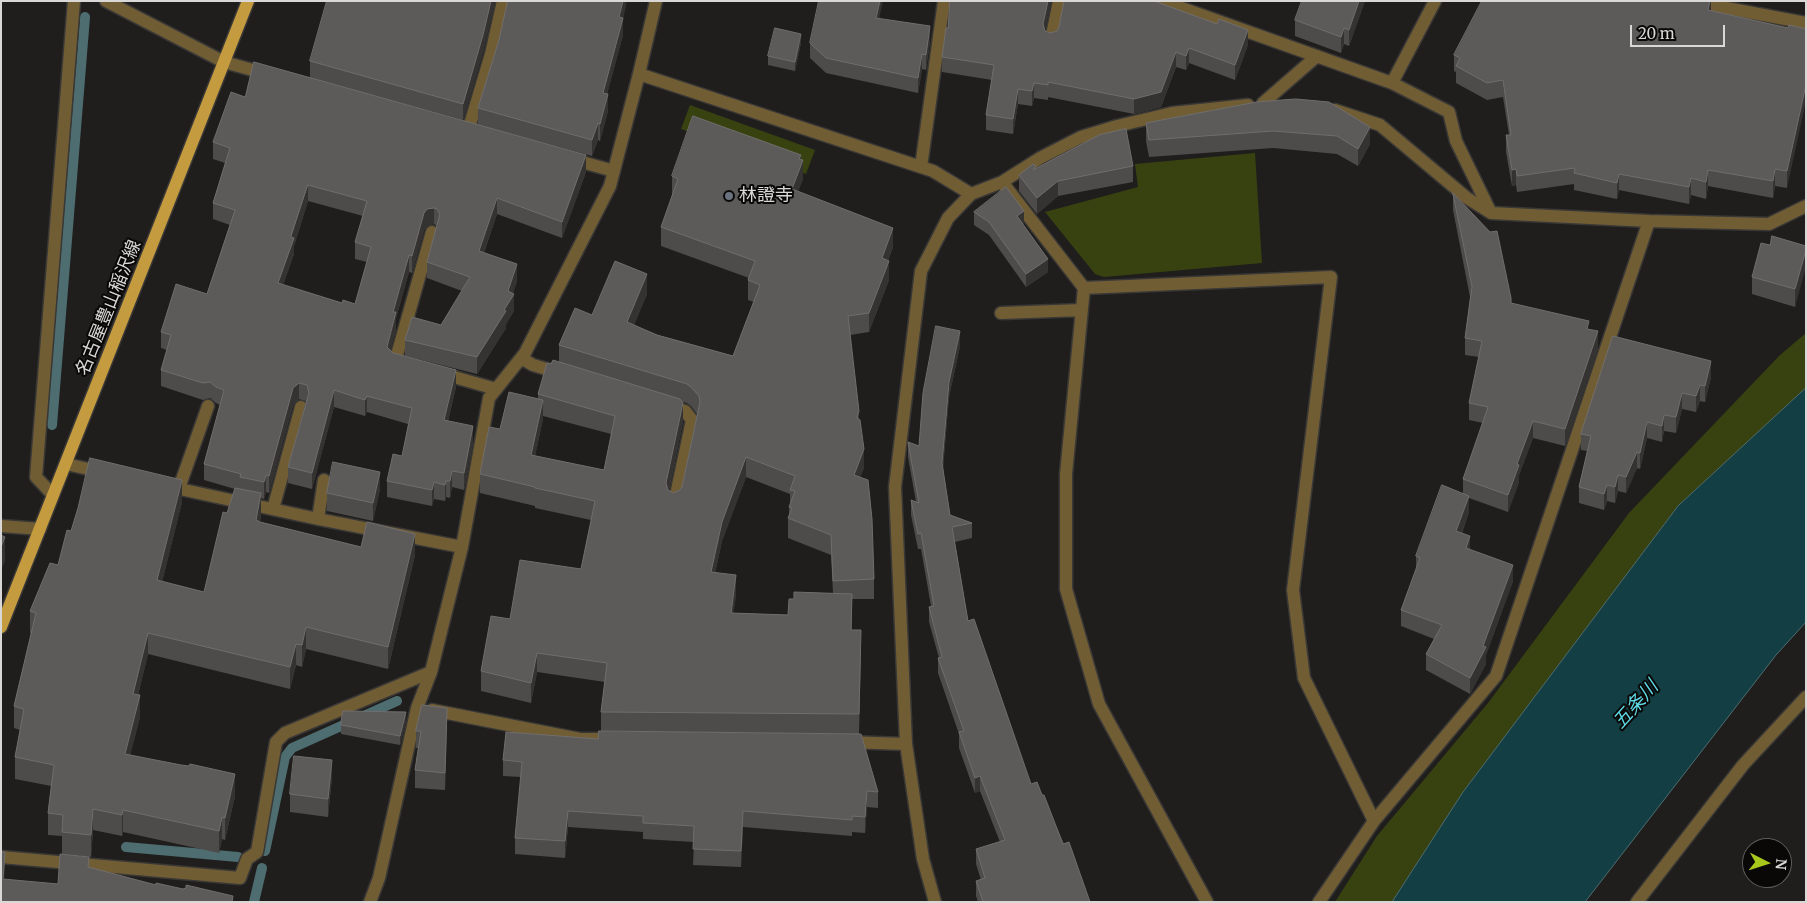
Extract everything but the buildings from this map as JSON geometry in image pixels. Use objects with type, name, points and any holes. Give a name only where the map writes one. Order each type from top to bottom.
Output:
[{"type":"main road","name":"名古屋豊山稲沢線","points":[[1,627],[248,1]]},
{"type":"street","points":[[53,495],[36,477],[74,1]]},
{"type":"street","points":[[106,1],[224,62],[281,78]]},
{"type":"street","points":[[468,130],[491,54],[503,1]]},
{"type":"street","points":[[370,902],[379,878],[417,708],[431,672],[462,547],[489,398],[521,358],[610,186],[640,74],[656,1]]},
{"type":"street","points":[[921,167],[944,1]]},
{"type":"street","points":[[1051,40],[1059,1]]},
{"type":"street","points":[[1162,1],[1392,83],[1450,112],[1456,141],[1491,213]]},
{"type":"street","points":[[1392,83],[1434,1]]},
{"type":"street","points":[[1690,1],[1806,23]]},
{"type":"street","points":[[1263,103],[1317,56]]},
{"type":"street","points":[[640,74],[933,171],[971,194]]},
{"type":"street","points":[[934,902],[923,859],[906,744],[895,487],[921,271],[948,218],[971,194],[1002,182],[1040,158],[1081,137],[1172,113],[1263,103],[1283,105]]},
{"type":"street","points":[[1323,108],[1333,109],[1380,126],[1467,198],[1491,213],[1649,221],[1769,224],[1806,206]]},
{"type":"street","points":[[560,156],[614,171]]},
{"type":"street","points":[[1002,182],[1084,288],[1066,474],[1066,589],[1099,704],[1208,902]]},
{"type":"street","points":[[1319,902],[1374,820],[1496,676],[1649,221]]},
{"type":"street","points":[[414,366],[396,362],[432,232]]},
{"type":"street","points":[[1084,288],[1331,277],[1293,590],[1304,678],[1374,820]]},
{"type":"street","points":[[1002,313],[1082,310]]},
{"type":"street","points":[[521,358],[533,366],[571,377]]},
{"type":"street","points":[[432,372],[496,389]]},
{"type":"street","points":[[657,403],[685,411],[692,420],[674,504]]},
{"type":"street","points":[[179,488],[208,406]]},
{"type":"street","points":[[273,509],[301,406]]},
{"type":"street","points":[[66,464],[113,474]]},
{"type":"street","points":[[318,519],[324,480]]},
{"type":"street","points":[[150,482],[318,519],[462,547]]},
{"type":"street","points":[[1,526],[40,530]]},
{"type":"street","points":[[1,857],[240,878],[247,859],[257,852],[276,742],[286,733],[431,672]]},
{"type":"street","points":[[1637,902],[1743,765],[1806,696]]},
{"type":"street","points":[[417,708],[580,739],[629,739]]},
{"type":"street","points":[[832,741],[906,744]]},
{"type":"green space","points":[[690,105],[815,150],[806,174],[681,129]]},
{"type":"green space","points":[[1255,153],[1262,263],[1104,277],[1095,274],[1045,212],[1138,187],[1135,164]]},
{"type":"green space","points":[[1806,333],[1806,388],[1678,506],[1463,792],[1392,902],[1335,902],[1377,836],[1488,703],[1629,513],[1779,356]]},
{"type":"water","name":"五条川","points":[[1806,388],[1806,622],[1776,655],[1585,902],[1392,902],[1463,792],[1678,506]]},
{"type":"waterway","points":[[52,425],[85,17]]},
{"type":"waterway","points":[[265,851],[285,757],[292,748],[397,701]]},
{"type":"waterway","points":[[126,847],[238,857]]},
{"type":"waterway","points":[[254,902],[262,868]]},
{"type":"place","name":"林證寺","points":[[729,196]]}]
